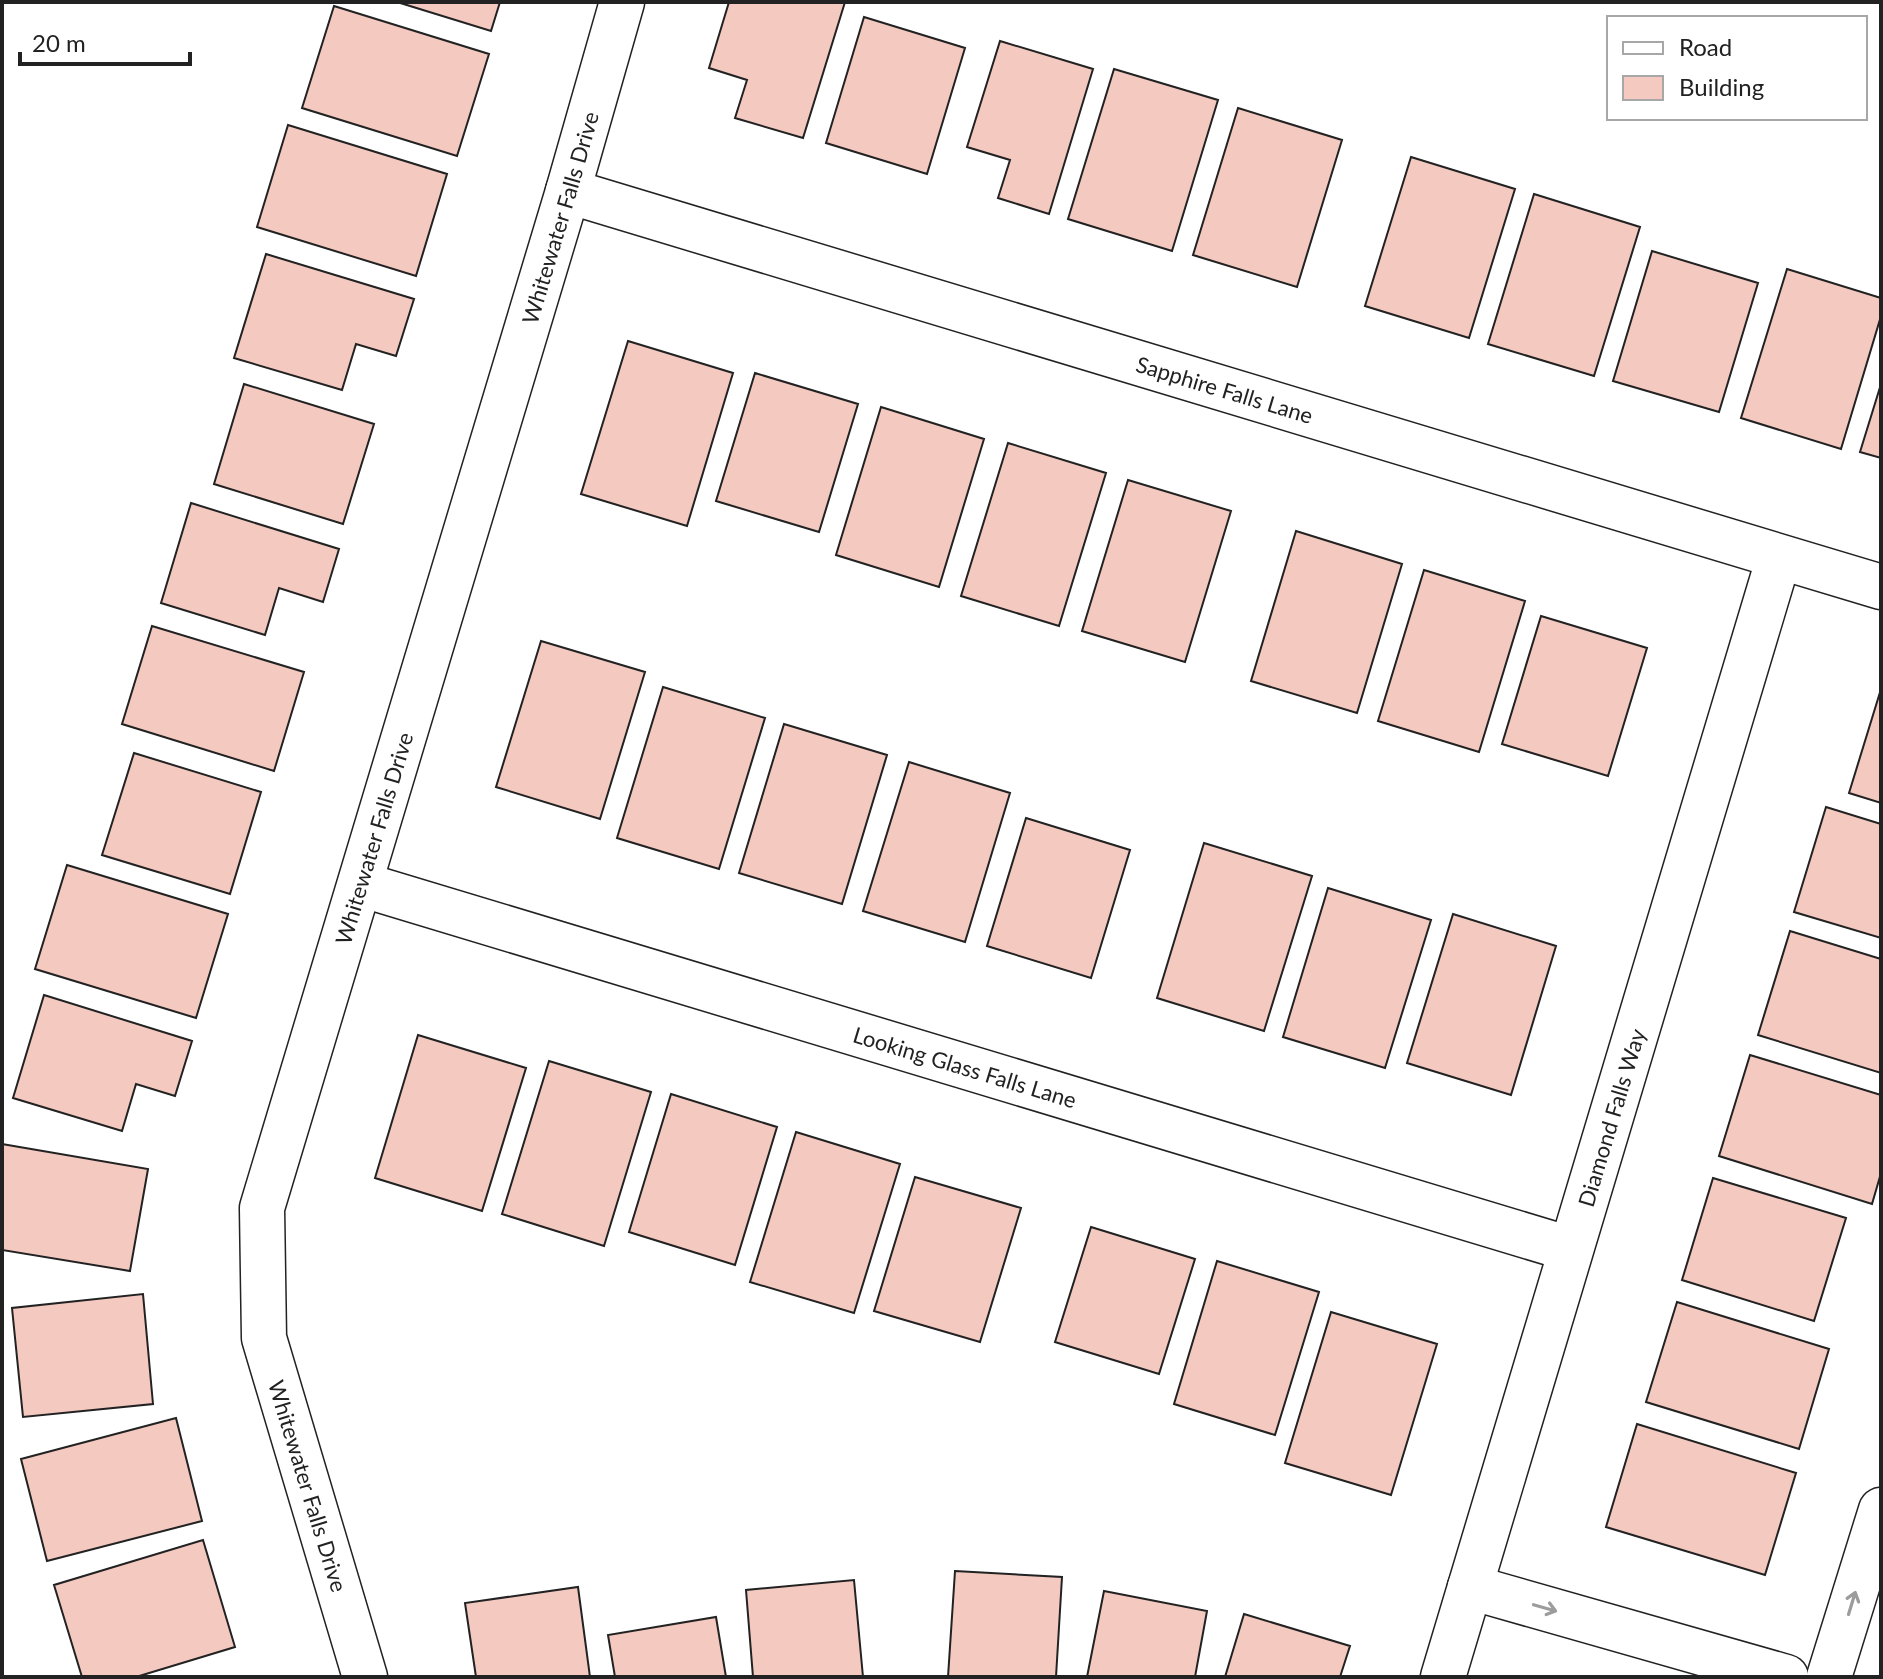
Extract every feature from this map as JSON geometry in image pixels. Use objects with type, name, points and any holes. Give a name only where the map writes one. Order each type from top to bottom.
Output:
[{"type":"street","name":"Whitewater Falls Drive","points":[[365,1677],[264,1338],[262,1208],[622,2]]},
{"type":"street","name":"Sapphire Falls Lane","points":[[568,191],[1881,587]]},
{"type":"street","name":"Diamond Falls Way","points":[[1443,1677],[1779,557]]},
{"type":"street","name":"Looking Glass Falls Lane","points":[[360,884],[1570,1249]]},
{"type":"street","points":[[1829,1677],[1881,1510]]},
{"type":"street","points":[[1470,1587],[1786,1677]]},
{"type":"building","points":[[397,2],[500,2],[491,31]]},
{"type":"building","points":[[729,2],[845,2],[803,138],[735,118],[747,80],[709,68]]},
{"type":"building","points":[[334,6],[489,54],[457,156],[302,108]]},
{"type":"building","points":[[864,17],[965,48],[927,174],[826,143]]},
{"type":"building","points":[[1000,41],[1093,69],[1049,214],[998,198],[1010,160],[967,147]]},
{"type":"building","points":[[1114,69],[1218,100],[1172,251],[1068,219]]},
{"type":"building","points":[[1238,108],[1342,140],[1297,287],[1193,255]]},
{"type":"building","points":[[288,125],[447,174],[416,276],[257,227]]},
{"type":"building","points":[[1411,157],[1515,189],[1469,338],[1365,306]]},
{"type":"building","points":[[1534,194],[1640,227],[1594,376],[1488,344]]},
{"type":"building","points":[[1652,251],[1758,283],[1719,412],[1613,381]]},
{"type":"building","points":[[266,254],[414,299],[396,356],[356,344],[342,390],[234,358]]},
{"type":"building","points":[[1787,269],[1881,298],[1881,316],[1841,449],[1741,418]]},
{"type":"building","points":[[628,341],[733,373],[687,526],[581,494]]},
{"type":"building","points":[[755,373],[858,404],[819,532],[716,501]]},
{"type":"building","points":[[244,384],[374,424],[343,524],[214,484]]},
{"type":"building","points":[[1881,384],[1881,458],[1860,452]]},
{"type":"building","points":[[881,407],[984,439],[939,587],[836,555]]},
{"type":"building","points":[[1008,443],[1106,473],[1059,626],[961,596]]},
{"type":"building","points":[[1128,480],[1231,511],[1185,662],[1082,631]]},
{"type":"building","points":[[191,503],[339,549],[323,602],[279,588],[265,635],[161,603]]},
{"type":"building","points":[[1296,531],[1402,564],[1357,713],[1251,681]]},
{"type":"building","points":[[1424,570],[1525,601],[1479,752],[1378,721]]},
{"type":"building","points":[[1541,616],[1647,648],[1608,776],[1502,744]]},
{"type":"building","points":[[152,626],[304,672],[274,771],[122,724]]},
{"type":"building","points":[[541,641],[645,672],[600,819],[496,787]]},
{"type":"building","points":[[663,687],[765,718],[719,869],[617,838]]},
{"type":"building","points":[[1881,689],[1881,803],[1849,793]]},
{"type":"building","points":[[784,724],[887,755],[842,904],[739,873]]},
{"type":"building","points":[[134,753],[261,792],[230,894],[102,855]]},
{"type":"building","points":[[909,762],[1010,793],[965,942],[863,911]]},
{"type":"building","points":[[1826,807],[1881,824],[1881,938],[1794,912]]},
{"type":"building","points":[[1026,818],[1130,850],[1091,978],[987,946]]},
{"type":"building","points":[[1204,843],[1312,876],[1264,1031],[1157,998]]},
{"type":"building","points":[[67,865],[228,914],[196,1018],[35,969]]},
{"type":"building","points":[[1328,888],[1431,920],[1385,1068],[1283,1037]]},
{"type":"building","points":[[1453,914],[1556,946],[1511,1095],[1407,1063]]},
{"type":"building","points":[[1790,931],[1881,959],[1881,1073],[1758,1035]]},
{"type":"building","points":[[44,995],[192,1041],[175,1096],[136,1084],[122,1131],[13,1098]]},
{"type":"building","points":[[418,1035],[526,1068],[482,1211],[375,1178]]},
{"type":"building","points":[[1750,1055],[1881,1095],[1881,1173],[1872,1204],[1719,1156]]},
{"type":"building","points":[[549,1061],[651,1092],[604,1246],[502,1214]]},
{"type":"building","points":[[671,1094],[777,1127],[735,1265],[629,1232]]},
{"type":"building","points":[[796,1132],[900,1164],[854,1313],[750,1282]]},
{"type":"building","points":[[2,1144],[148,1169],[130,1271],[2,1250]]},
{"type":"building","points":[[915,1177],[1021,1208],[980,1342],[874,1311]]},
{"type":"building","points":[[1713,1178],[1846,1218],[1814,1321],[1682,1280]]},
{"type":"building","points":[[1091,1227],[1195,1259],[1159,1374],[1055,1342]]},
{"type":"building","points":[[1217,1261],[1319,1292],[1275,1435],[1174,1404]]},
{"type":"building","points":[[143,1294],[153,1404],[23,1417],[12,1308]]},
{"type":"building","points":[[1677,1302],[1829,1349],[1799,1449],[1646,1402]]},
{"type":"building","points":[[1331,1312],[1437,1344],[1391,1495],[1285,1463]]},
{"type":"building","points":[[176,1418],[202,1521],[47,1561],[21,1459]]},
{"type":"building","points":[[1637,1424],[1796,1473],[1765,1575],[1606,1527]]},
{"type":"building","points":[[203,1540],[235,1647],[136,1677],[82,1677],[54,1585]]},
{"type":"building","points":[[955,1571],[1062,1577],[1056,1677],[948,1677]]},
{"type":"building","points":[[854,1580],[863,1677],[753,1677],[746,1590]]},
{"type":"building","points":[[578,1587],[590,1677],[476,1677],[465,1603]]},
{"type":"building","points":[[1104,1591],[1207,1611],[1195,1677],[1087,1677]]},
{"type":"building","points":[[1244,1614],[1350,1646],[1340,1677],[1225,1677]]},
{"type":"building","points":[[716,1617],[726,1677],[615,1677],[608,1635]]}]
